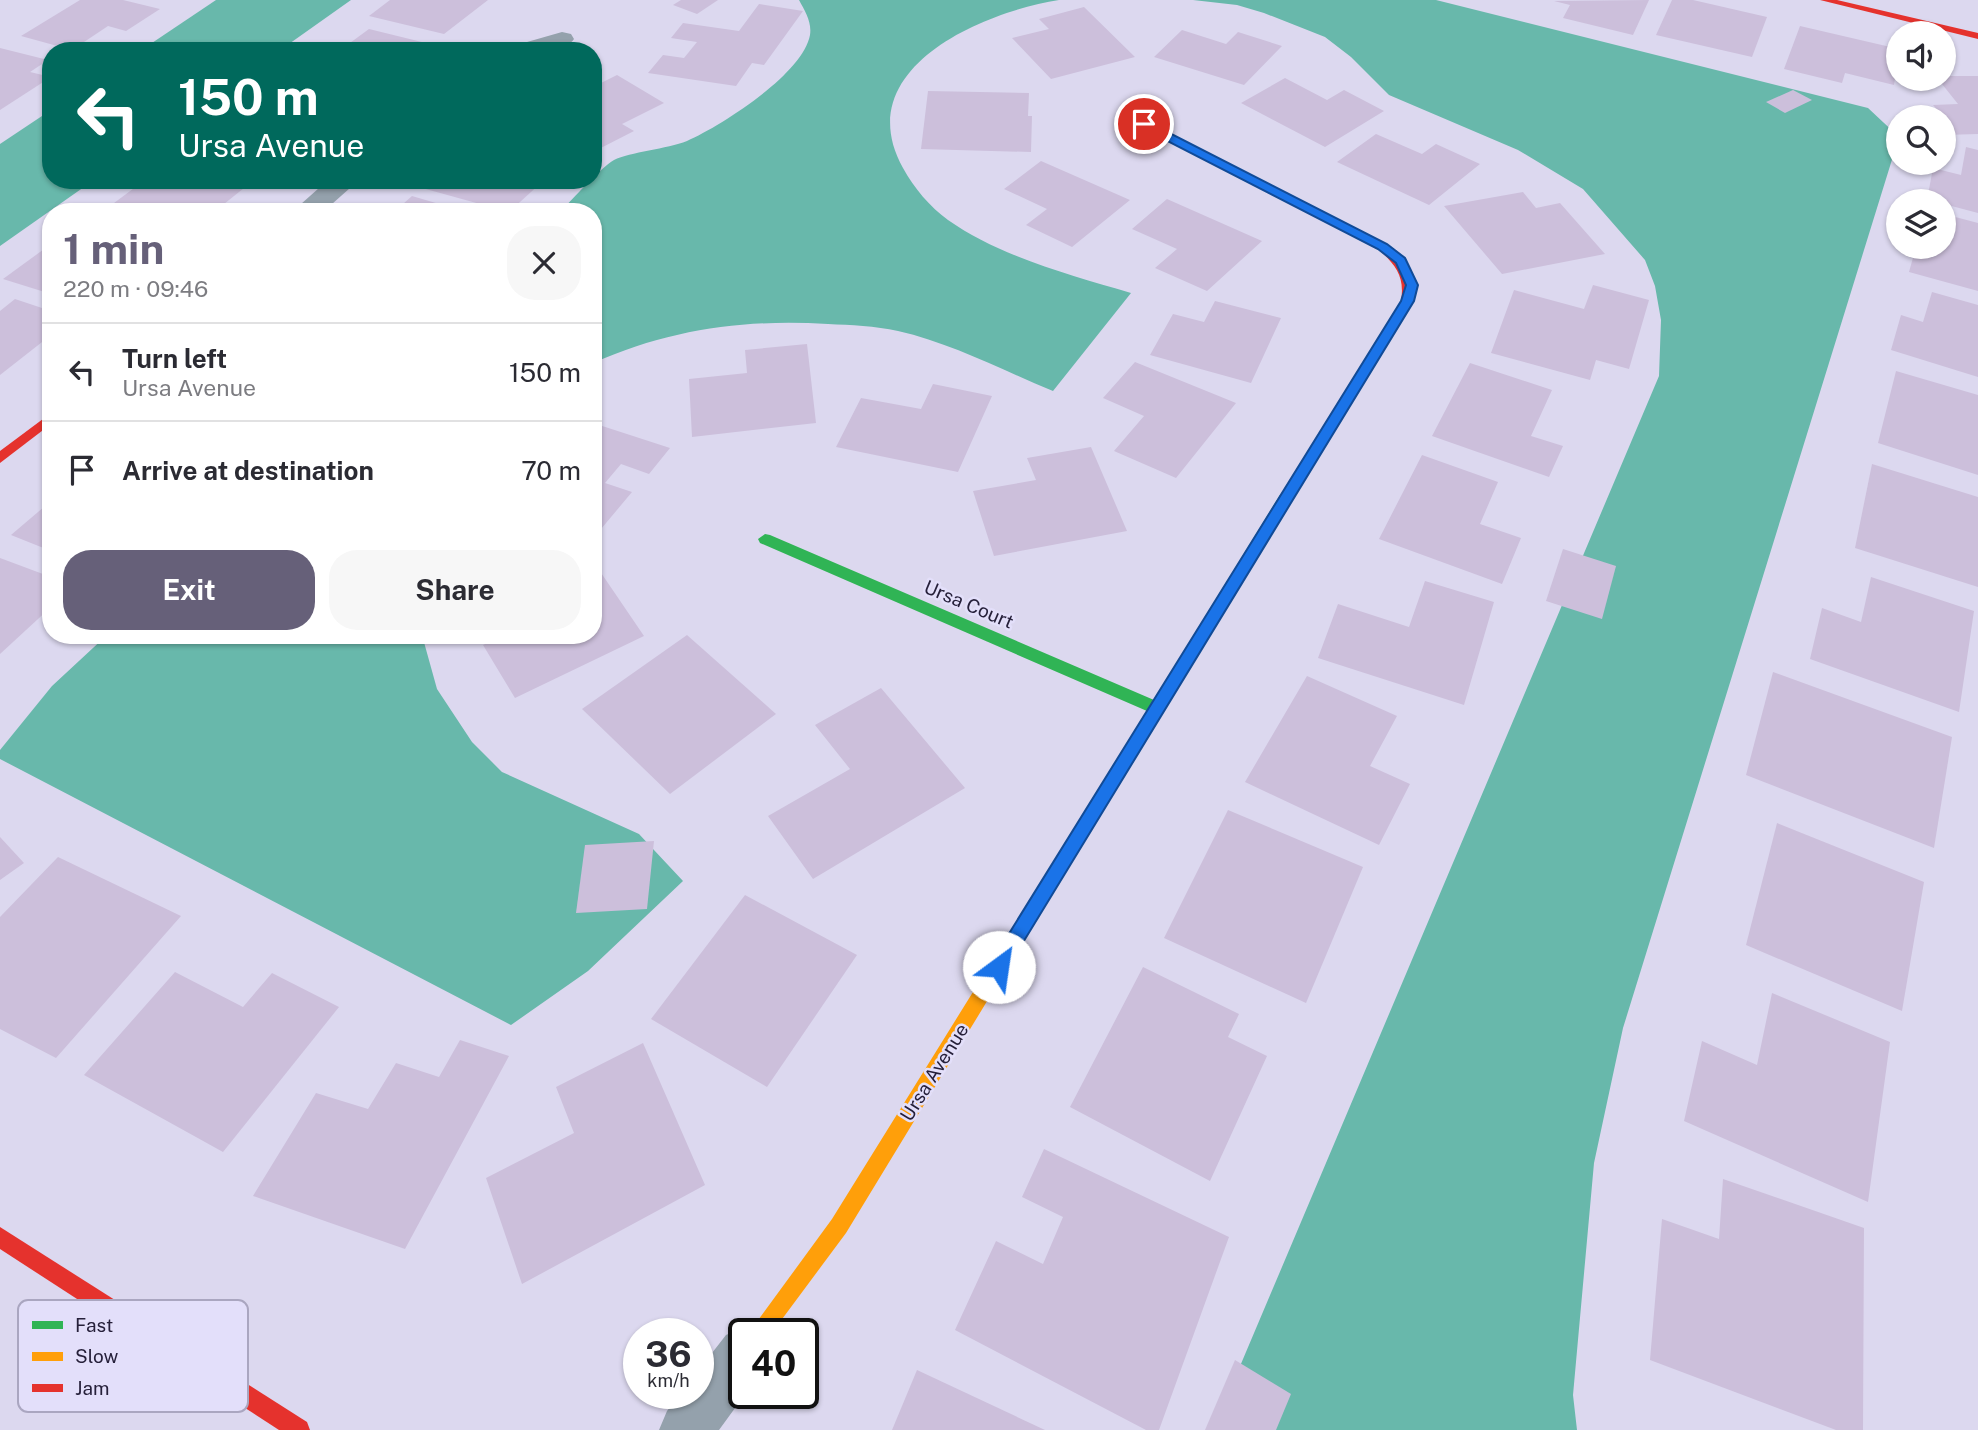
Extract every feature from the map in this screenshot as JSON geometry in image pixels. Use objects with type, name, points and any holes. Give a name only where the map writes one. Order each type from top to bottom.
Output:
[{"type":"street","points":[[1825,0],[1978,36]]},
{"type":"street","points":[[552,42],[562,39]]},
{"type":"street","name":"Ursa Avenue","points":[[770,1318],[839,1226],[1408,301],[1412,285],[1401,261],[1382,247],[1144,124]]},
{"type":"street","points":[[317,203],[334,189]]},
{"type":"street","points":[[0,458],[42,424]]},
{"type":"street","name":"Ursa Court","points":[[765,539],[1156,708]]},
{"type":"street","points":[[0,1237],[98,1300]]},
{"type":"street","points":[[686,1430],[728,1374]]},
{"type":"street","points":[[248,1397],[299,1430]]},
{"type":"shaded area","points":[[216,0],[351,0],[292,42],[153,42]]},
{"type":"shaded area","points":[[799,0],[1059,0],[994,17],[961,32],[931,51],[908,75],[893,102],[891,133],[903,168],[912,183],[948,220],[1013,255],[1131,293],[1053,391],[937,342],[898,331],[854,325],[737,325],[679,334],[602,359],[602,203],[569,203],[582,189],[602,189],[602,170],[614,160],[687,141],[720,124],[759,97],[793,66],[804,50],[810,35],[806,12]]},
{"type":"shaded area","points":[[1193,0],[1436,0],[1868,108],[1886,125],[1887,175],[1623,1028],[1594,1163],[1573,1395],[1577,1430],[1213,1430],[1659,376],[1661,320],[1655,286],[1645,260],[1583,189],[1518,150],[1389,95],[1351,57],[1325,37],[1237,5]]},
{"type":"shaded area","points":[[42,116],[42,189],[81,189],[61,203],[42,203],[42,217],[0,246],[0,144]]},
{"type":"shaded area","points":[[97,644],[424,644],[437,689],[472,742],[502,772],[639,834],[683,881],[588,971],[511,1025],[0,759],[0,750],[52,686]]},
{"type":"building","points":[[80,0],[123,0],[160,9],[126,31],[108,26],[84,42],[43,42],[21,36]]},
{"type":"building","points":[[390,0],[488,0],[444,34],[369,16]]},
{"type":"building","points":[[681,0],[718,0],[697,14],[673,5]]},
{"type":"building","points":[[1649,0],[1633,35],[1563,18],[1570,5],[1554,1]]},
{"type":"building","points":[[1672,0],[1693,0],[1767,17],[1752,57],[1656,35]]},
{"type":"building","points":[[759,4],[803,11],[764,65],[752,63],[736,86],[648,73],[663,55],[684,58],[697,42],[671,38],[683,23],[739,31]]},
{"type":"building","points":[[1084,7],[1135,57],[1051,79],[1012,38],[1049,29],[1039,19]]},
{"type":"building","points":[[1800,26],[1886,46],[1886,83],[1845,73],[1842,83],[1784,69]]},
{"type":"building","points":[[369,29],[422,42],[351,42]]},
{"type":"building","points":[[1182,30],[1226,44],[1238,32],[1282,46],[1244,85],[1154,57]]},
{"type":"building","points":[[0,48],[42,58],[42,64],[30,72],[42,75],[42,83],[0,110]]},
{"type":"building","points":[[617,75],[664,103],[622,124],[634,131],[602,147],[602,82]]},
{"type":"building","points":[[1956,76],[1978,76],[1978,134],[1956,135],[1956,105],[1933,105],[1958,104],[1948,91],[1956,91]]},
{"type":"building","points":[[1285,78],[1327,100],[1344,90],[1384,111],[1325,147],[1241,103]]},
{"type":"building","points":[[1793,90],[1812,100],[1785,113],[1766,102]]},
{"type":"building","points":[[928,91],[1029,93],[1028,116],[1032,116],[1031,152],[921,149]]},
{"type":"building","points":[[1376,134],[1422,154],[1436,144],[1480,164],[1429,205],[1337,162]]},
{"type":"building","points":[[1966,147],[1978,150],[1978,213],[1956,207],[1956,189],[1929,189],[1932,175],[1961,175]]},
{"type":"building","points":[[1041,161],[1130,200],[1072,247],[1026,225],[1047,209],[1004,189]]},
{"type":"building","points":[[133,189],[243,189],[225,203],[114,203]]},
{"type":"building","points":[[426,189],[534,189],[519,203],[476,203]]},
{"type":"building","points":[[1523,192],[1536,208],[1560,203],[1605,254],[1502,274],[1444,206]]},
{"type":"building","points":[[412,196],[436,203],[404,203]]},
{"type":"building","points":[[1167,199],[1262,241],[1207,291],[1155,268],[1177,249],[1132,229]]},
{"type":"building","points":[[1956,217],[1978,223],[1978,291],[1909,272],[1913,259],[1956,259]]},
{"type":"building","points":[[42,251],[42,291],[3,279]]},
{"type":"building","points":[[1593,285],[1649,300],[1629,369],[1596,360],[1590,380],[1491,353],[1514,290],[1584,309]]},
{"type":"building","points":[[1932,292],[1978,305],[1978,377],[1891,350],[1901,315],[1923,322]]},
{"type":"building","points":[[15,299],[42,308],[42,342],[0,375],[0,311]]},
{"type":"building","points":[[1215,301],[1281,318],[1251,383],[1150,355],[1173,314],[1204,322]]},
{"type":"building","points":[[807,344],[816,423],[692,437],[689,379],[747,373],[745,350]]},
{"type":"building","points":[[1135,362],[1236,403],[1176,478],[1114,451],[1144,416],[1103,398]]},
{"type":"building","points":[[1470,363],[1552,390],[1531,436],[1563,446],[1549,477],[1432,436]]},
{"type":"building","points":[[1896,371],[1978,395],[1978,475],[1878,443]]},
{"type":"building","points":[[933,384],[992,396],[958,472],[836,447],[861,398],[921,409]]},
{"type":"building","points":[[602,426],[670,448],[649,474],[621,464],[605,483],[632,492],[602,528]]},
{"type":"building","points":[[1091,447],[1127,531],[994,556],[973,491],[1036,480],[1027,458]]},
{"type":"building","points":[[1422,455],[1498,482],[1480,524],[1521,538],[1502,584],[1379,539]]},
{"type":"building","points":[[1872,464],[1978,497],[1978,587],[1855,548]]},
{"type":"building","points":[[42,509],[42,547],[11,535]]},
{"type":"building","points":[[1563,549],[1616,566],[1602,619],[1546,601]]},
{"type":"building","points":[[0,558],[42,574],[42,615],[0,654]]},
{"type":"building","points":[[602,574],[644,636],[515,698],[483,645],[602,644]]},
{"type":"building","points":[[1871,577],[1974,611],[1959,712],[1810,659],[1822,608],[1861,622]]},
{"type":"building","points":[[1425,581],[1494,602],[1464,705],[1318,658],[1338,604],[1409,627]]},
{"type":"building","points":[[687,635],[776,714],[670,794],[582,709]]},
{"type":"building","points":[[1773,672],[1952,737],[1934,848],[1746,775]]},
{"type":"building","points":[[1307,676],[1397,716],[1370,766],[1410,784],[1379,845],[1245,782]]},
{"type":"building","points":[[881,688],[965,788],[813,879],[768,816],[850,769],[815,725]]},
{"type":"building","points":[[1228,810],[1363,867],[1306,1003],[1164,938]]},
{"type":"building","points":[[1777,823],[1924,882],[1902,1011],[1746,945]]},
{"type":"building","points":[[0,837],[24,863],[0,880]]},
{"type":"building","points":[[654,841],[647,909],[576,913],[585,845]]},
{"type":"building","points":[[58,857],[181,916],[56,1058],[0,1029],[0,917]]},
{"type":"building","points":[[745,895],[857,955],[767,1087],[651,1019]]},
{"type":"building","points":[[1143,967],[1239,1014],[1228,1037],[1267,1056],[1210,1181],[1070,1107]]},
{"type":"building","points":[[175,972],[243,1007],[272,973],[339,1007],[223,1152],[84,1075]]},
{"type":"building","points":[[1772,993],[1890,1042],[1868,1202],[1684,1121],[1702,1041],[1757,1065]]},
{"type":"building","points":[[460,1040],[509,1056],[405,1249],[253,1196],[316,1093],[368,1109],[396,1063],[439,1077]]},
{"type":"building","points":[[643,1043],[705,1185],[522,1284],[486,1178],[574,1133],[556,1087]]},
{"type":"building","points":[[1044,1149],[1229,1237],[1159,1430],[1146,1430],[955,1330],[996,1241],[1043,1264],[1063,1217],[1022,1197]]},
{"type":"building","points":[[1723,1179],[1864,1228],[1863,1430],[1836,1430],[1650,1360],[1662,1219],[1719,1239]]},
{"type":"building","points":[[1235,1360],[1291,1394],[1276,1430],[1205,1430]]},
{"type":"building","points":[[917,1370],[1045,1430],[892,1430]]},
{"type":"traffic: fast","points":[[1056,873],[1285,499]]},
{"type":"traffic: fast","points":[[765,539],[1156,708]]},
{"type":"traffic: slow","points":[[770,1318],[839,1226],[1056,873]]},
{"type":"traffic: jam","points":[[1825,0],[1978,36]]},
{"type":"traffic: jam","points":[[1144,124],[1383,247],[1401,265],[1407,277],[1407,301],[1285,499]]},
{"type":"traffic: jam","points":[[0,458],[42,424]]},
{"type":"traffic: jam","points":[[0,1237],[98,1300]]},
{"type":"traffic: jam","points":[[248,1397],[299,1430]]},
{"type":"route","points":[[999,967],[1408,301],[1412,285],[1409,272],[1401,261],[1382,247],[1144,124]]}]
